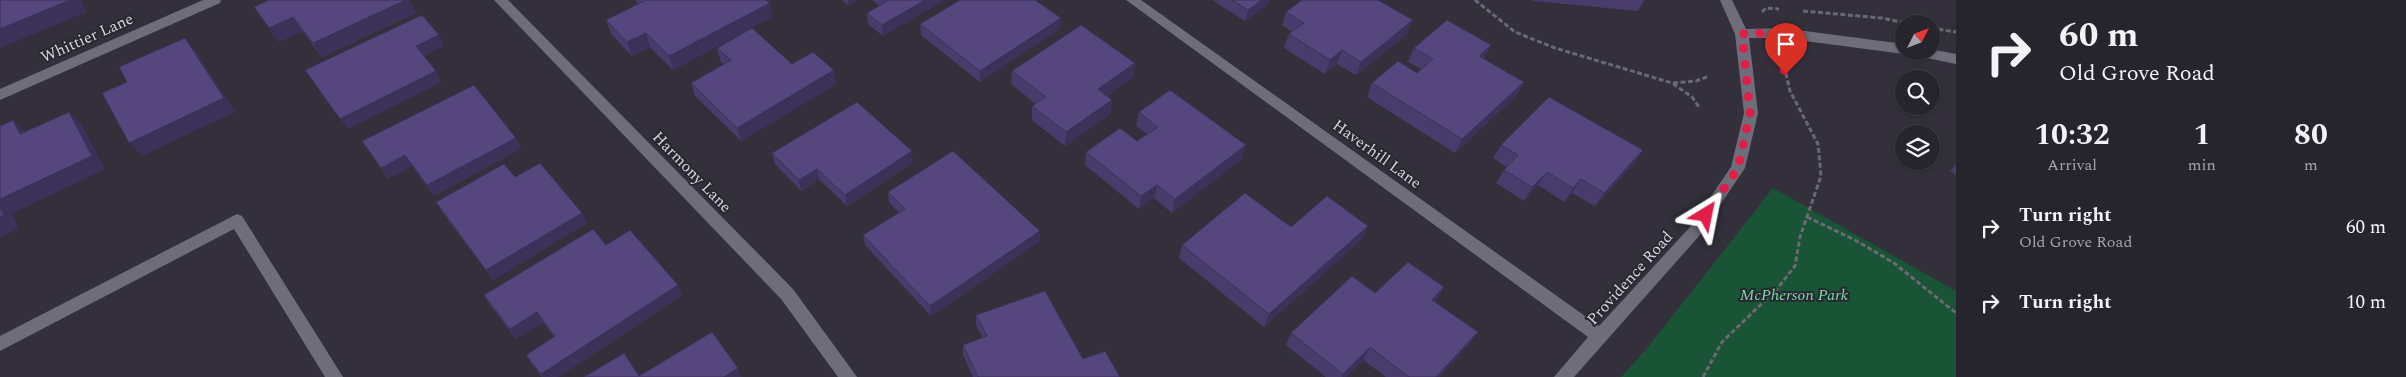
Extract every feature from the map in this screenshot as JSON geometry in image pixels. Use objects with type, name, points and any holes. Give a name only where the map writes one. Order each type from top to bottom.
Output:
[{"type":"street","name":"Whittier Lane","points":[[0,95],[215,0]]},
{"type":"street","name":"Harmony Lane","points":[[500,0],[787,294],[848,377]]},
{"type":"street","name":"Haverhill Lane","points":[[1132,0],[1601,337]]},
{"type":"street","name":"Providence Road","points":[[1563,377],[1695,231],[1738,168],[1750,113],[1742,34],[1726,0]]},
{"type":"street","points":[[1742,34],[1768,33],[1895,49]]},
{"type":"street","points":[[1940,56],[1956,59]]},
{"type":"street","points":[[0,344],[237,220],[334,377]]},
{"type":"path","points":[[1475,0],[1500,22],[1515,32],[1535,41],[1672,83],[1692,97],[1700,106]]},
{"type":"path","points":[[1940,29],[1956,32]]},
{"type":"path","points":[[1703,377],[1722,342],[1752,311],[1777,289],[1795,266],[1800,237],[1821,176],[1818,144],[1790,91],[1786,74],[1768,33]]},
{"type":"path","points":[[1672,83],[1696,81],[1707,77]]},
{"type":"path","points":[[1807,216],[1855,240],[1894,263],[1956,313]]},
{"type":"green space","name":"McPherson Park","points":[[1773,188],[1956,291],[1956,377],[1621,377],[1648,347]]},
{"type":"building","points":[[0,0],[70,0],[0,29]]},
{"type":"building","points":[[269,0],[406,0],[313,43],[293,17],[269,28],[254,7]]},
{"type":"building","points":[[643,0],[766,0],[770,3],[669,56],[646,33],[627,42],[606,20]]},
{"type":"building","points":[[885,0],[925,0],[882,25],[867,13],[887,1]]},
{"type":"building","points":[[960,0],[1035,0],[1061,18],[980,71],[920,24]]},
{"type":"building","points":[[1232,0],[1262,0],[1248,10]]},
{"type":"building","points":[[1302,0],[1378,0],[1413,20],[1361,62],[1342,50],[1330,60],[1289,34],[1304,23],[1286,12]]},
{"type":"building","points":[[422,15],[439,35],[416,46],[436,71],[340,119],[305,70]]},
{"type":"building","points":[[1447,20],[1491,45],[1479,56],[1524,82],[1462,139],[1372,83],[1398,61],[1417,73],[1433,59],[1414,48]]},
{"type":"building","points":[[1081,25],[1135,63],[1098,89],[1112,100],[1066,132],[1032,106],[1046,97],[1012,71]]},
{"type":"building","points":[[752,28],[792,64],[813,52],[834,70],[737,128],[691,83],[731,60],[717,48]]},
{"type":"building","points":[[185,38],[224,98],[129,143],[102,93],[127,82],[119,67]]},
{"type":"building","points":[[474,85],[516,138],[427,185],[405,155],[381,168],[362,141]]},
{"type":"building","points":[[1170,90],[1246,145],[1175,199],[1157,185],[1141,196],[1086,152],[1120,128],[1137,141],[1158,127],[1139,112]]},
{"type":"building","points":[[1549,97],[1643,150],[1604,193],[1581,179],[1573,188],[1547,172],[1532,187],[1504,170],[1518,155],[1501,145]]},
{"type":"building","points":[[857,102],[912,151],[845,195],[817,169],[799,180],[772,153]]},
{"type":"building","points":[[69,112],[92,156],[0,199],[0,126],[13,120],[20,134]]},
{"type":"building","points":[[953,151],[1040,231],[930,306],[863,235],[905,209],[888,192]]},
{"type":"building","points":[[540,163],[582,213],[486,270],[436,202],[504,164],[515,177]]},
{"type":"building","points":[[1245,193],[1291,227],[1327,196],[1368,226],[1269,314],[1182,245]]},
{"type":"building","points":[[0,207],[4,215],[0,217]]},
{"type":"building","points":[[593,229],[606,245],[630,230],[678,285],[541,374],[526,355],[555,336],[537,312],[510,329],[484,295]]},
{"type":"building","points":[[1408,262],[1444,287],[1432,300],[1478,332],[1436,377],[1409,377],[1370,347],[1343,374],[1291,333],[1352,276],[1375,293]]},
{"type":"building","points":[[1045,291],[1083,359],[1105,351],[1120,377],[978,377],[963,345],[987,336],[976,315]]},
{"type":"building","points":[[712,332],[738,368],[724,377],[584,377],[624,353],[639,376]]},
{"type":"route","points":[[1706,215],[1738,168],[1750,113],[1742,34],[1768,33],[1786,74]]}]
